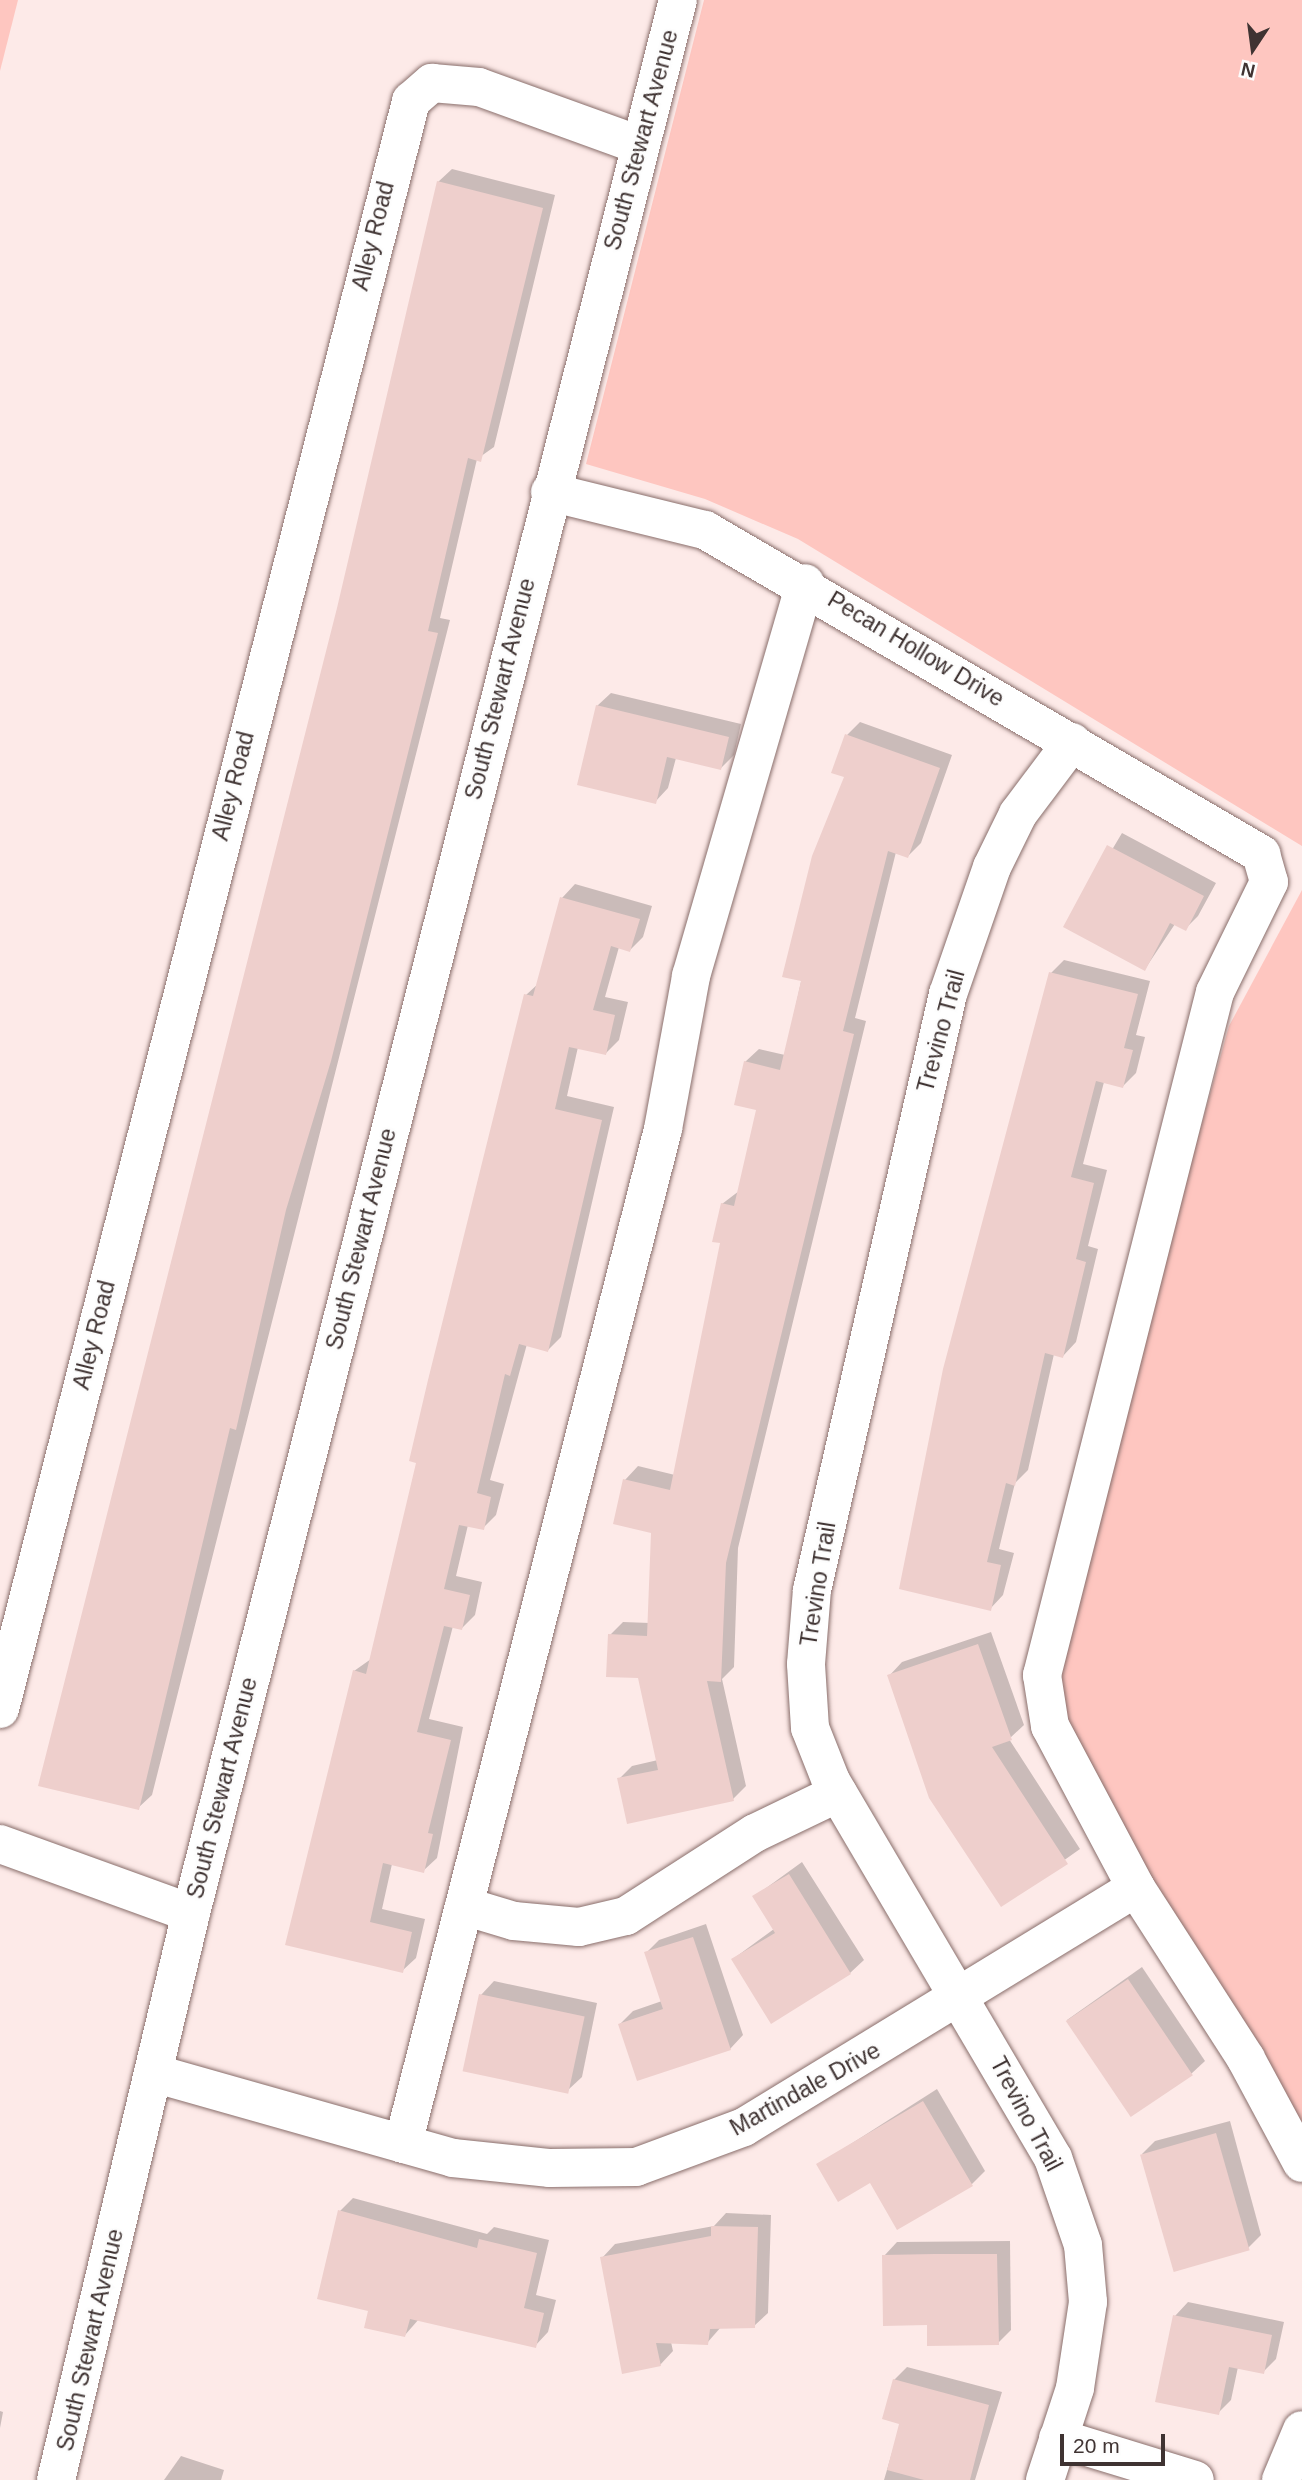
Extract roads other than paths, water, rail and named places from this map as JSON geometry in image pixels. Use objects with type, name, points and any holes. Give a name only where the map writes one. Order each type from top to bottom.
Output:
[{"type":"street","name":"South Stewart Avenue","points":[[56,2480],[191,1913],[550,492],[678,0]]},
{"type":"street","name":"Alley Road","points":[[0,1709],[411,101],[432,83],[479,87],[639,145]]},
{"type":"street","name":"Pecan Hollow Drive","points":[[550,492],[705,530],[805,583],[1261,854],[1269,882],[1215,992],[1042,1675],[1050,1726],[1136,1888]]},
{"type":"street","points":[[403,2144],[663,1129],[691,975],[805,583]]},
{"type":"street","name":"Trevino Trail","points":[[1045,2480],[1074,2388],[1088,2302],[1083,2245],[1053,2158],[838,1793],[810,1728],[806,1664],[812,1590],[872,1311],[948,994],[992,867],[1018,814],[1072,742]]},
{"type":"street","points":[[464,1906],[514,1921],[579,1927],[626,1916],[755,1832],[838,1793]]},
{"type":"street","points":[[0,1844],[191,1913]]},
{"type":"street","points":[[1136,1888],[1246,2059],[1302,2163]]},
{"type":"street","name":"Martindale Drive","points":[[153,2073],[453,2158],[550,2168],[636,2167],[744,2127],[962,2000],[1136,1888]]},
{"type":"street","points":[[1281,2480],[1302,2430]]},
{"type":"street","points":[[1058,2438],[1195,2480]]}]
